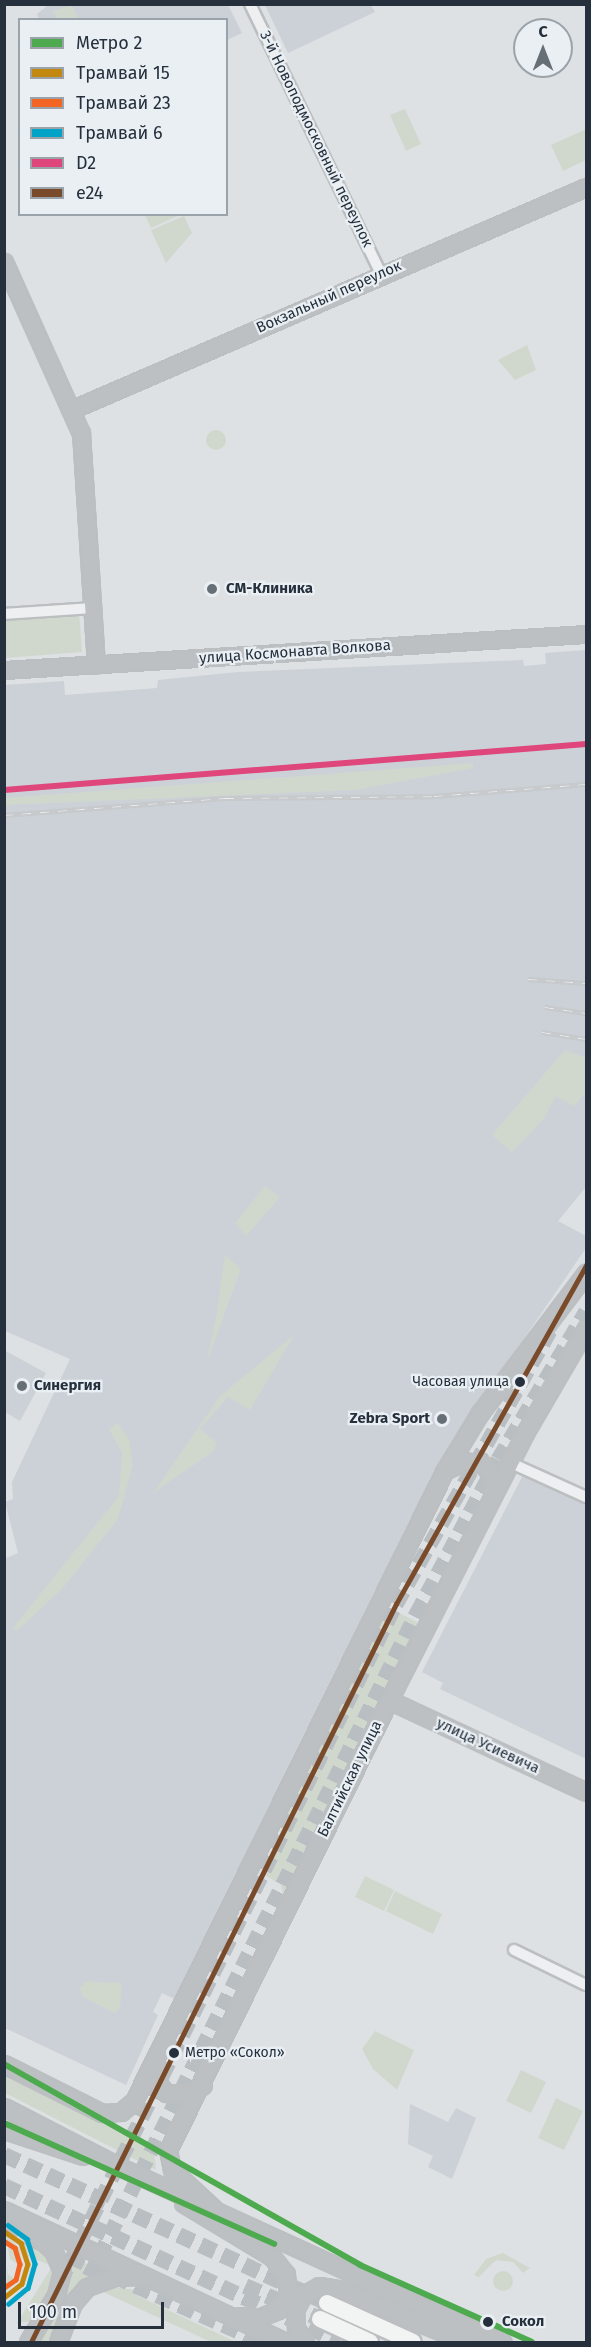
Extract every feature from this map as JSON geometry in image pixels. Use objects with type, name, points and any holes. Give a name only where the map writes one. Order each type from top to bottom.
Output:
[{"type":"main road","points":[[327,2304],[413,2343]]},
{"type":"main road","points":[[320,2319],[370,2343]]},
{"type":"street","name":"3-й Новоподмосковный переулок","points":[[250,4],[381,274]]},
{"type":"street","name":"Вокзальный переулок","points":[[73,409],[586,187]]},
{"type":"street","points":[[4,262],[73,409],[85,452],[96,665]]},
{"type":"street","points":[[4,614],[92,608]]},
{"type":"street","name":"улица Космонавта Волкова","points":[[4,670],[586,634]]},
{"type":"street","points":[[4,2064],[110,2114],[131,2105],[444,1472],[480,1413],[586,1273]]},
{"type":"street","name":"Балтийская улица","points":[[214,2209],[167,2161],[389,1700],[511,1463],[586,1328]]},
{"type":"street","points":[[444,1472],[465,1461],[484,1465],[494,1480],[491,1501]]},
{"type":"street","points":[[511,1463],[586,1497]]},
{"type":"street","name":"улица Усиевича","points":[[389,1700],[586,1792]]},
{"type":"street","points":[[514,1950],[586,1985]]},
{"type":"street","points":[[156,2058],[156,2081],[166,2093],[191,2094],[204,2084]]},
{"type":"street","points":[[4,2107],[120,2167],[503,2343]]},
{"type":"street","points":[[4,2114],[33,2124]]},
{"type":"street","points":[[4,2130],[120,2167]]},
{"type":"street","points":[[148,2180],[272,2257],[286,2274],[288,2295],[269,2315],[249,2318],[217,2309]]},
{"type":"street","points":[[7,2211],[286,2343]]},
{"type":"street","points":[[7,2211],[54,2250],[62,2271],[56,2295],[28,2343]]},
{"type":"street","points":[[58,2343],[73,2303],[87,2287],[114,2277],[148,2276]]},
{"type":"street","points":[[305,2343],[296,2328],[295,2310],[303,2295],[319,2286],[338,2289],[466,2343]]},
{"type":"shaded area","points":[[48,5],[228,5],[242,33],[228,40],[228,18],[38,18],[37,14]]},
{"type":"shaded area","points":[[72,5],[78,18],[56,18],[53,11]]},
{"type":"shaded area","points":[[265,5],[371,5],[375,12],[288,53]]},
{"type":"shaded area","points":[[405,109],[421,144],[406,151],[390,115]]},
{"type":"shaded area","points":[[586,129],[586,160],[563,171],[551,145]]},
{"type":"shaded area","points":[[145,216],[178,216],[151,228]]},
{"type":"shaded area","points":[[184,216],[192,233],[166,263],[151,230]]},
{"type":"shaded area","points":[[527,345],[536,370],[515,380],[498,360]]},
{"type":"shaded area","points":[[212,430],[220,430],[226,436],[226,444],[220,450],[212,450],[206,444],[206,436]]},
{"type":"shaded area","points":[[79,611],[82,652],[5,658],[5,617]]},
{"type":"shaded area","points":[[586,650],[586,1187],[558,1221],[586,1236],[586,1248],[435,1469],[177,2000],[162,1993],[153,2012],[158,2015],[126,2085],[5,2028],[4,1559],[18,1553],[5,1502],[13,1499],[12,1482],[70,1359],[5,1331],[5,685],[64,681],[65,695],[157,688],[158,680],[238,672],[523,660],[524,666],[546,664],[545,653]]},
{"type":"shaded area","points":[[473,763],[473,768],[356,790],[5,805],[5,798]]},
{"type":"shaded area","points":[[565,1050],[586,1058],[586,1092],[574,1106],[556,1096],[543,1120],[512,1152],[492,1135]]},
{"type":"shaded area","points":[[265,1186],[280,1197],[246,1236],[235,1223]]},
{"type":"shaded area","points":[[225,1255],[241,1269],[206,1364],[216,1318]]},
{"type":"shaded area","points":[[294,1335],[250,1410],[228,1397],[200,1429],[217,1443],[214,1451],[154,1492],[220,1396]]},
{"type":"shaded area","name":"Синергия","points":[[4,1350],[46,1373],[20,1421],[5,1412]]},
{"type":"shaded area","points":[[118,1423],[129,1439],[133,1465],[118,1519],[63,1588],[17,1631],[13,1628],[119,1496],[122,1453],[109,1429]]},
{"type":"shaded area","points":[[524,1473],[586,1502],[586,1759],[440,1689],[443,1683],[422,1672]]},
{"type":"shaded area","points":[[387,1607],[419,1623],[285,1901],[281,1885],[265,1875],[300,1777]]},
{"type":"shaded area","points":[[365,1876],[394,1890],[384,1911],[355,1897]]},
{"type":"shaded area","points":[[395,1891],[442,1914],[433,1934],[386,1911]]},
{"type":"shaded area","points":[[86,1981],[122,1983],[120,2008],[114,2013],[83,1997],[80,1988]]},
{"type":"shaded area","points":[[375,2031],[414,2050],[397,2090],[373,2069],[362,2049]]},
{"type":"shaded area","points":[[4,2070],[96,2119],[117,2121],[114,2129],[154,2147],[156,2170],[5,2093]]},
{"type":"shaded area","points":[[521,2070],[546,2082],[531,2113],[506,2101]]},
{"type":"shaded area","points":[[556,2098],[583,2111],[564,2150],[538,2138]]},
{"type":"shaded area","points":[[410,2104],[448,2122],[456,2108],[476,2118],[452,2179],[428,2167],[433,2156],[408,2144]]},
{"type":"shaded area","points":[[12,2227],[31,2234],[49,2254],[50,2265],[29,2257]]},
{"type":"shaded area","points":[[5,2232],[20,2249],[21,2266],[10,2259]]},
{"type":"shaded area","points":[[61,2253],[107,2272],[72,2290],[48,2342],[35,2342]]},
{"type":"shaded area","points":[[503,2253],[530,2268],[523,2273],[513,2262],[496,2260],[479,2277],[474,2275],[486,2259]]},
{"type":"shaded area","points":[[53,2265],[53,2284],[33,2321],[17,2323]]},
{"type":"shaded area","points":[[8,2266],[8,2274],[18,2281],[5,2293]]},
{"type":"shaded area","points":[[503,2271],[510,2274],[513,2281],[510,2288],[503,2291],[496,2288],[493,2281],[496,2274]]},
{"type":"shaded area","points":[[112,2287],[138,2290],[136,2295],[236,2342],[211,2342],[101,2291]]},
{"type":"tunnel","points":[[79,2297],[416,1614],[498,1459],[586,1311]]},
{"type":"tunnel","points":[[60,2282],[396,1604],[553,1325]]},
{"type":"tunnel","points":[[4,2155],[327,2303]]},
{"type":"tunnel","points":[[4,2186],[340,2342]]},
{"type":"tunnel","points":[[4,2227],[262,2342]]},
{"type":"tunnel","points":[[245,2286],[320,2319]]},
{"type":"railway","points":[[4,815],[225,798],[434,796],[586,784]]},
{"type":"railway","points":[[528,979],[586,983]]},
{"type":"railway","points":[[545,1007],[586,1013]]},
{"type":"railway","points":[[542,1032],[586,1039]]},
{"type":"metro line","name":"2","points":[[4,2064],[360,2265],[532,2342]]},
{"type":"metro line","name":"2","points":[[4,2123],[274,2244]]},
{"type":"tram line","name":"6","points":[[8,2225],[27,2239],[35,2264],[28,2288],[9,2304]]},
{"type":"tram line","name":"15","points":[[4,2231],[21,2243],[28,2264],[22,2284],[4,2298]]},
{"type":"tram line","name":"23","points":[[4,2241],[15,2248],[20,2264],[16,2280],[4,2288]]},
{"type":"transit line","name":"D2","points":[[4,790],[586,744]]},
{"type":"transit line","name":"е24","points":[[31,2342],[396,1604],[586,1265]]},
{"type":"place","name":"СМ-Клиника","points":[[212,589]]},
{"type":"place","name":"Часовая улица","points":[[520,1382]]},
{"type":"place","name":"Синергия","points":[[22,1386]]},
{"type":"place","name":"Zebra Sport","points":[[442,1419]]},
{"type":"place","name":"Метро «Сокол»","points":[[174,2053]]},
{"type":"place","name":"Сокол","points":[[488,2322]]}]
